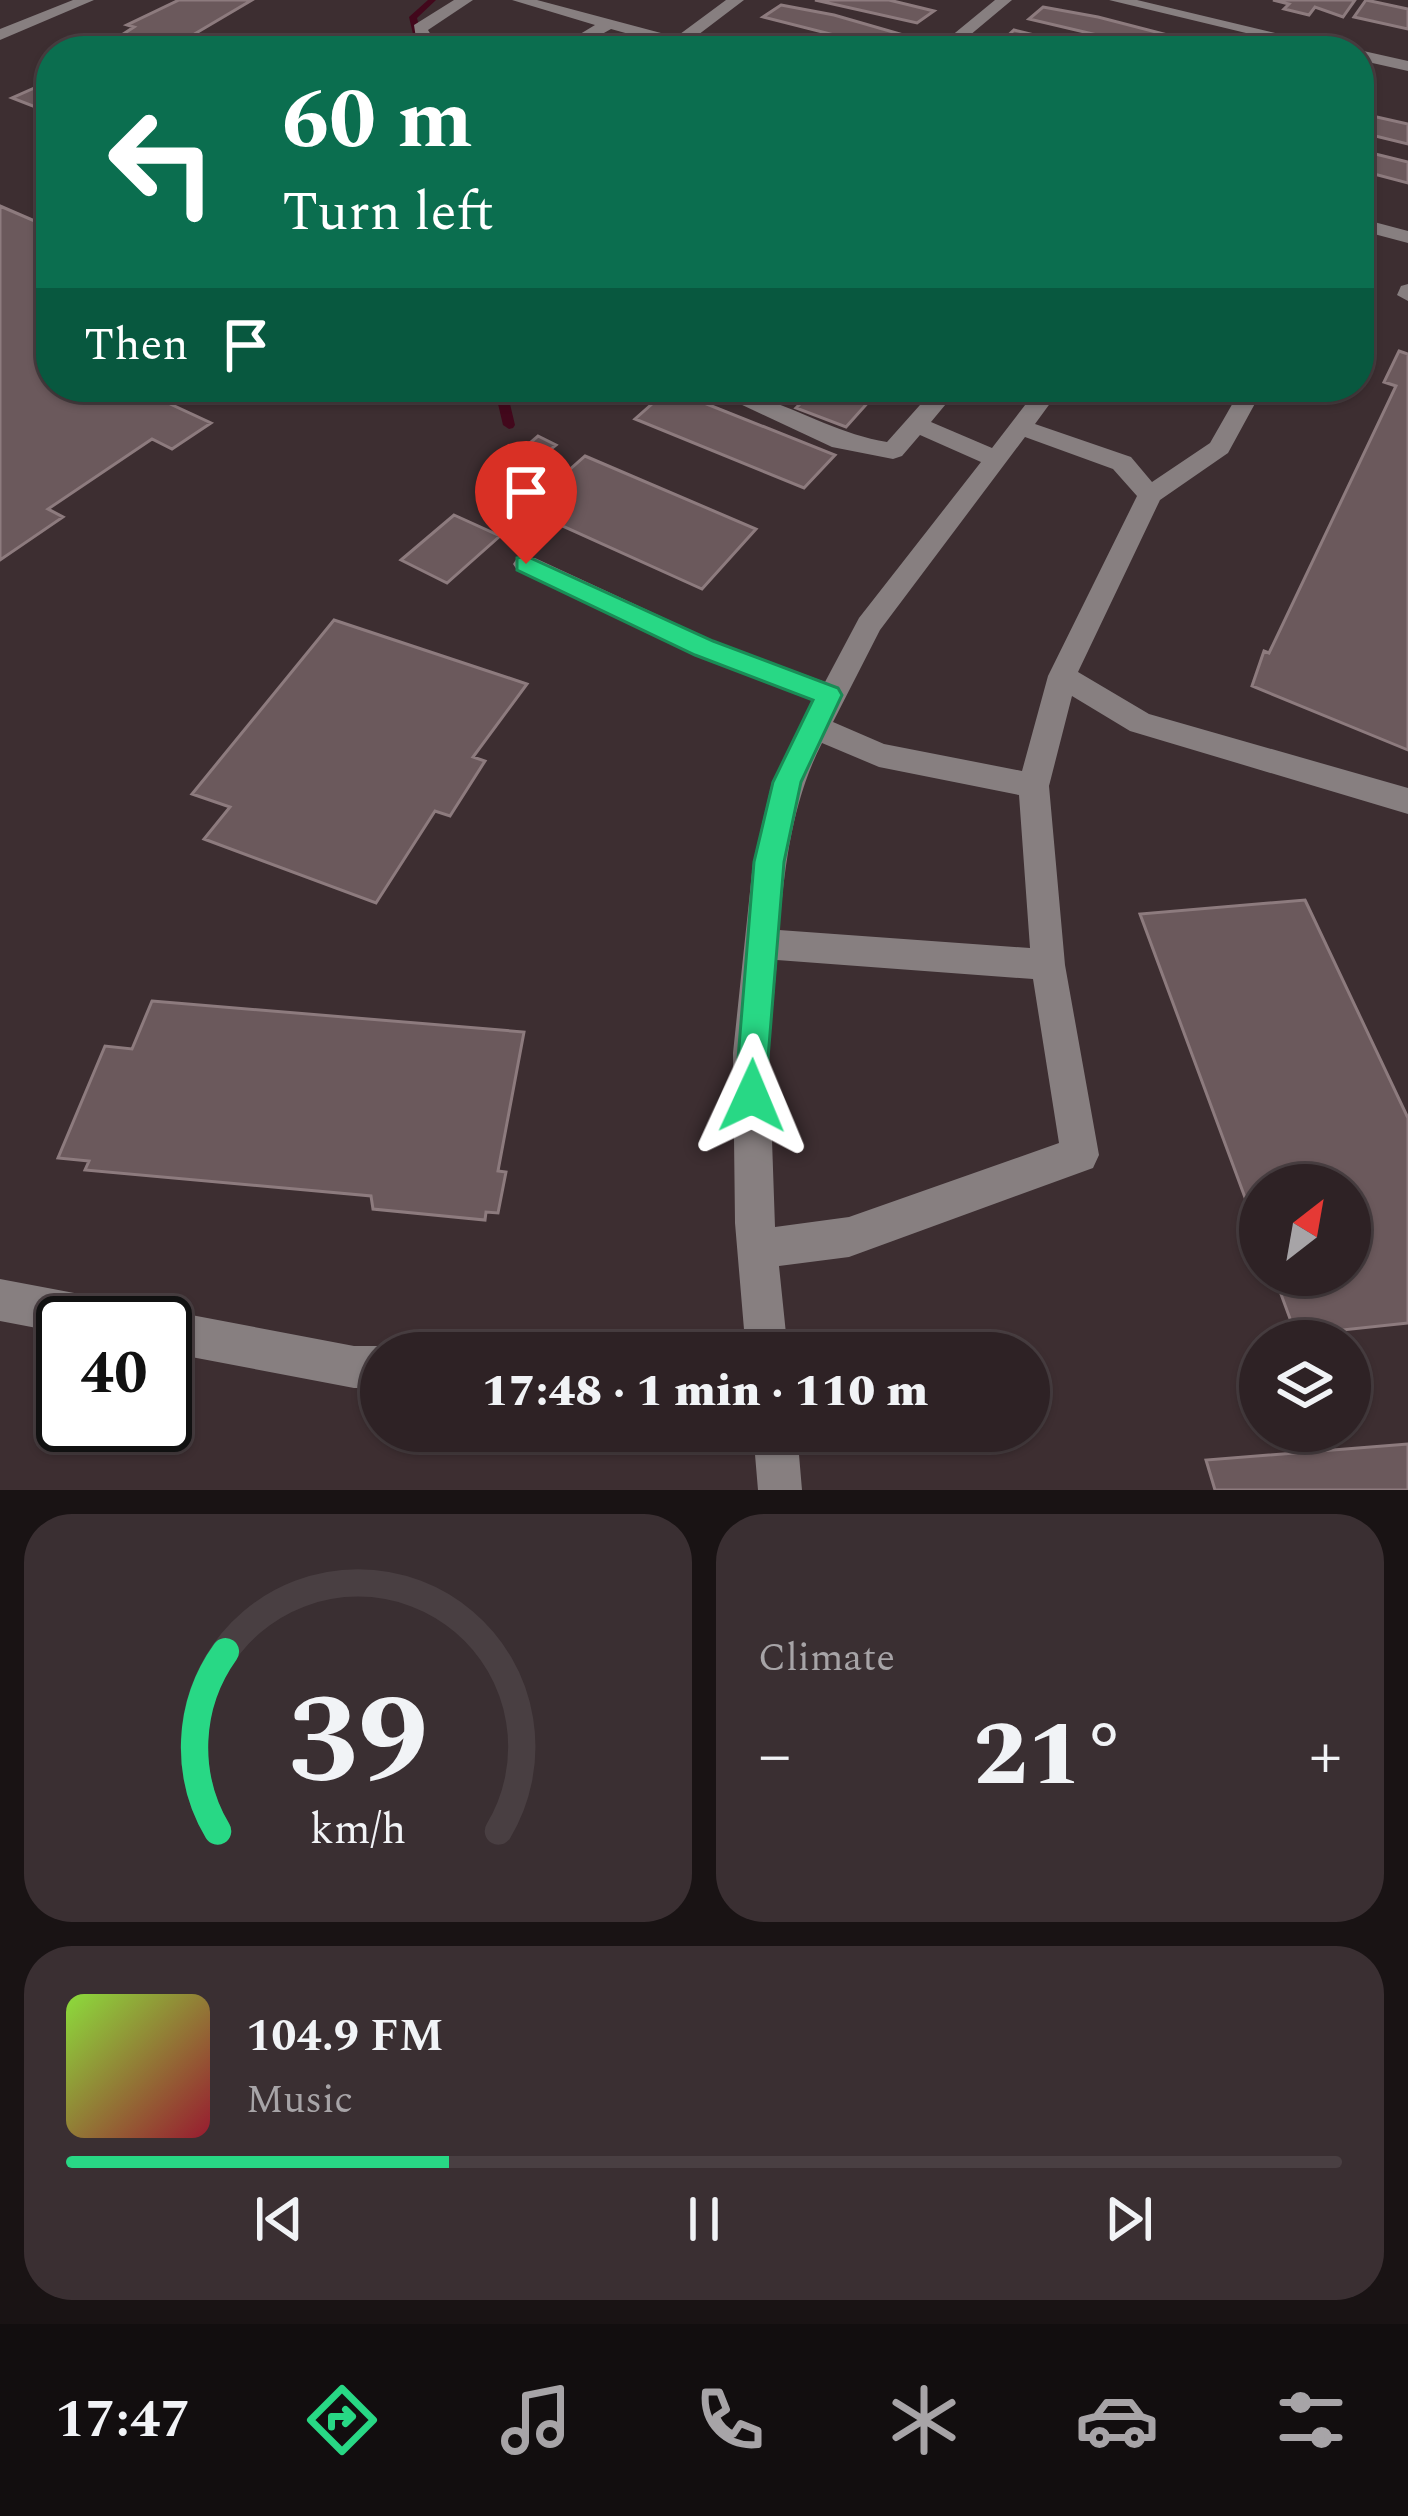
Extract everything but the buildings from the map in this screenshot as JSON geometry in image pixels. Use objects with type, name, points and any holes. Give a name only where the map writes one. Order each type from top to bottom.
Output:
[{"type":"street","points":[[0,35],[86,0]]},
{"type":"street","points":[[423,36],[420,28],[466,0]]},
{"type":"street","points":[[520,0],[653,36]]},
{"type":"street","points":[[562,11],[583,0]]},
{"type":"street","points":[[687,36],[736,0]]},
{"type":"street","points":[[960,36],[1004,0]]},
{"type":"street","points":[[1117,0],[1276,36]]},
{"type":"street","points":[[587,36],[609,24]]},
{"type":"street","points":[[1374,58],[1408,66]]},
{"type":"street","points":[[1374,228],[1408,237]]},
{"type":"street","points":[[749,402],[840,442],[893,451],[936,402]]},
{"type":"street","points":[[765,1332],[757,1250],[751,1053],[769,862],[787,782],[869,625],[1039,402]]},
{"type":"street","points":[[757,1250],[849,1238],[1080,1154],[1048,965],[1034,786],[1063,676],[1150,495],[1220,448],[1245,402]]},
{"type":"street","points":[[916,424],[996,459]]},
{"type":"street","points":[[1020,427],[1122,463],[1150,495]]},
{"type":"street","points":[[526,564],[704,648],[821,711],[879,755],[1034,786]]},
{"type":"street","points":[[1063,676],[1140,723],[1408,801]]},
{"type":"street","points":[[763,944],[1048,965]]},
{"type":"street","points":[[0,1300],[36,1307]]},
{"type":"street","points":[[192,1336],[360,1364]]},
{"type":"street","points":[[777,1452],[780,1490]]},
{"type":"waterway","points":[[417,36],[413,17],[432,0]]},
{"type":"waterway","points":[[504,402],[509,425]]},
{"type":"route","points":[[526,564],[704,648],[829,695],[787,782],[769,862],[751,1053],[752,1096]]}]
